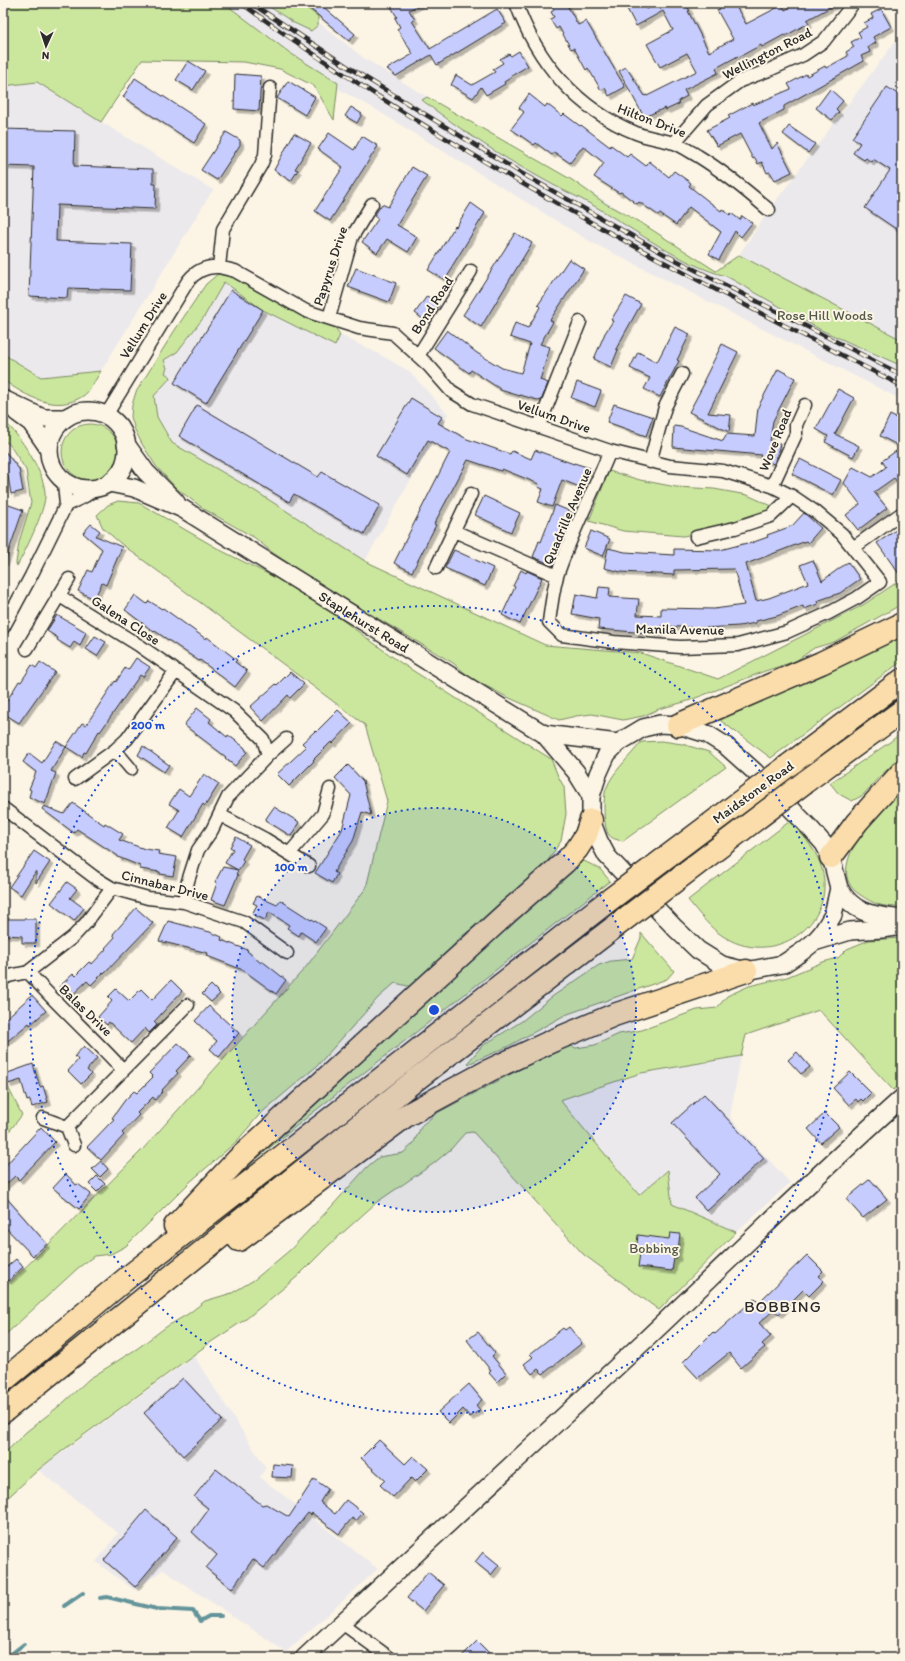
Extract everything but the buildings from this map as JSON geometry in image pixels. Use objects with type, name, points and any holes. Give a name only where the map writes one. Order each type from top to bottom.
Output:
[{"type":"highway","points":[[678,725],[821,663],[902,624]]},
{"type":"highway","name":"Maidstone Road","points":[[126,1278],[604,904],[902,680]]},
{"type":"highway","name":"Maidstone Road","points":[[135,1306],[414,1081],[805,782],[902,711]]},
{"type":"highway","points":[[831,857],[857,822],[902,772]]},
{"type":"highway","points":[[3,1380],[126,1278],[238,1158],[509,911],[565,862],[577,849],[586,835],[591,820]]},
{"type":"highway","points":[[3,1412],[135,1306],[188,1279],[277,1211],[414,1112],[490,1070],[552,1041],[614,1015],[746,971]]},
{"type":"main road","points":[[3,399],[43,418],[66,418]]},
{"type":"main road","points":[[3,403],[31,424],[49,449]]},
{"type":"main road","points":[[91,411],[114,422],[122,432],[126,444],[126,455],[123,466],[117,475],[102,486],[79,487],[66,483],[58,475],[51,463],[49,449],[51,437],[57,426],[66,418],[78,412],[91,411]]},
{"type":"main road","name":"Staplehurst Road","points":[[126,444],[146,472],[183,509]]},
{"type":"main road","name":"Staplehurst Road","points":[[102,486],[134,488],[183,509],[544,734],[576,772],[591,796]]},
{"type":"main road","points":[[839,888],[833,915],[822,933],[814,942],[800,953],[783,964],[746,971],[722,964],[698,950],[675,928],[607,856],[599,841],[591,820],[591,796],[598,774],[607,754],[618,743],[643,728],[660,724],[678,725],[707,734],[726,746],[754,771],[824,844],[831,857],[839,888],[844,897],[856,909],[875,915],[902,919]]},
{"type":"main road","name":"Staplehurst Road","points":[[544,734],[618,743]]},
{"type":"main road","points":[[814,942],[850,931],[902,926]]},
{"type":"main road","points":[[304,1658],[450,1524],[792,1199],[902,1098]]},
{"type":"street","name":"Hilton Drive","points":[[516,3],[524,27],[549,67],[569,90],[586,105],[613,123],[650,138],[674,143],[734,180],[768,210]]},
{"type":"street","name":"Wellington Road","points":[[674,143],[706,105],[740,81],[803,55],[824,41],[852,3]]},
{"type":"street","points":[[219,267],[223,229],[265,156],[270,88]]},
{"type":"street","name":"Papyrus Drive","points":[[329,318],[352,237],[372,204]]},
{"type":"street","name":"Vellum Drive","points":[[105,417],[189,279],[195,273],[204,268],[219,267],[235,271],[303,310],[359,328],[393,333],[429,366],[451,391],[472,404],[610,451],[650,462],[670,466],[723,472],[772,486],[792,496],[817,513],[842,534],[880,582]]},
{"type":"street","name":"Bond Road","points":[[418,356],[471,271]]},
{"type":"street","points":[[539,426],[580,322]]},
{"type":"street","points":[[650,462],[665,408],[682,374]]},
{"type":"street","name":"Wove Road","points":[[772,486],[796,434],[796,425],[805,405]]},
{"type":"street","name":"Quadrille Avenue","points":[[562,635],[549,622],[557,576],[579,519],[610,451]]},
{"type":"street","points":[[3,628],[31,576],[66,505],[64,484],[58,475]]},
{"type":"street","points":[[66,505],[102,486]]},
{"type":"street","points":[[436,568],[471,494]]},
{"type":"street","points":[[696,537],[734,528],[771,516],[792,496]]},
{"type":"street","points":[[853,548],[902,513]]},
{"type":"street","points":[[454,531],[557,576]]},
{"type":"street","points":[[27,649],[42,626],[58,595],[69,579]]},
{"type":"street","name":"Manila Avenue","points":[[562,635],[614,642],[680,647],[738,645],[794,629],[857,598],[880,582]]},
{"type":"street","name":"Galena Close","points":[[58,595],[140,646],[234,711],[263,739],[268,755]]},
{"type":"street","points":[[75,778],[115,750],[127,739],[176,671]]},
{"type":"street","points":[[184,902],[188,881],[198,850],[220,815],[228,797],[268,755],[286,739]]},
{"type":"street","points":[[115,750],[131,769]]},
{"type":"street","points":[[289,854],[323,814],[330,789]]},
{"type":"street","name":"Cinnabar Drive","points":[[3,808],[94,877],[112,888],[148,898],[184,902],[244,922],[287,952]]},
{"type":"street","points":[[220,815],[265,839],[309,866]]},
{"type":"street","points":[[3,979],[8,976],[28,972],[72,937],[86,923],[112,888]]},
{"type":"street","name":"Balas Drive","points":[[28,972],[49,996],[102,1046],[123,1070]]},
{"type":"street","points":[[67,1127],[188,1005]]},
{"type":"street","points":[[43,1118],[67,1127],[74,1145]]},
{"type":"street","points":[[342,1623],[390,1658]]},
{"type":"shaded area","points":[[196,3],[294,3],[364,58],[427,97],[572,180],[716,271],[902,365],[902,400],[589,241],[373,108],[248,40]]},
{"type":"shaded area","points":[[902,32],[902,340],[739,255],[769,210]]},
{"type":"shaded area","points":[[36,82],[213,190],[101,371],[41,377],[3,354],[3,86]]},
{"type":"shaded area","points":[[239,278],[340,335],[409,371],[448,414],[365,561],[255,491],[172,443],[157,417],[154,396],[170,377],[165,373],[167,368],[164,361],[177,352],[203,317],[224,282]]},
{"type":"shaded area","points":[[741,1056],[730,1117],[790,1183],[736,1232],[672,1204],[640,1196],[560,1100],[641,1073]]},
{"type":"shaded area","points":[[194,1356],[266,1468],[260,1477],[378,1569],[286,1652],[163,1570],[134,1590],[96,1562],[118,1533],[38,1470]]},
{"type":"green space","points":[[3,3],[224,3],[290,53],[338,83],[334,120],[314,86],[280,69],[244,62],[142,60],[101,122],[37,82],[3,86]]},
{"type":"green space","points":[[264,3],[299,3],[318,16],[318,25],[311,31],[294,23]]},
{"type":"green space","name":"Rose Hill Woods","points":[[427,97],[572,180],[606,204],[643,224],[716,271],[739,255],[902,340],[902,366],[821,330],[726,276],[693,264],[659,246],[596,207],[524,169],[494,151],[422,100]]},
{"type":"green space","points":[[218,274],[239,278],[308,318],[335,327],[340,335],[335,346],[263,310],[224,282],[204,317],[177,352],[164,360],[167,368],[165,373],[171,377],[154,396],[157,417],[172,443],[255,491],[365,561],[545,645],[641,653],[718,679],[863,605],[902,579],[902,604],[834,642],[814,648],[796,661],[643,716],[623,720],[592,714],[559,720],[505,696],[471,678],[453,663],[315,581],[273,553],[255,538],[204,509],[176,488],[156,466],[142,444],[135,430],[131,417],[132,405],[136,392],[206,284]]},
{"type":"green space","points":[[3,354],[41,377],[101,371],[83,396],[73,401],[52,403],[31,397],[3,380]]},
{"type":"green space","points":[[3,420],[17,435],[37,467],[42,478],[45,497],[38,522],[17,566],[16,563],[19,542],[31,503],[26,470],[9,444],[3,440]]},
{"type":"green space","points":[[84,424],[96,424],[106,428],[114,436],[118,446],[118,458],[114,468],[106,476],[96,480],[84,480],[74,476],[66,468],[62,458],[62,446],[66,436],[74,428]]},
{"type":"green space","points":[[609,471],[640,480],[676,487],[714,489],[747,495],[772,506],[767,515],[705,532],[683,536],[623,531],[589,521]]},
{"type":"green space","points":[[118,501],[139,503],[222,551],[284,582],[334,614],[401,663],[551,759],[564,787],[566,814],[561,841],[547,862],[496,910],[461,937],[427,975],[412,987],[395,983],[378,998],[317,1066],[260,1114],[237,1141],[190,1182],[126,1246],[111,1254],[94,1256],[78,1268],[3,1337],[3,1289],[143,1149],[306,967],[366,888],[387,801],[365,725],[120,543],[103,528],[97,515],[108,505]]},
{"type":"green space","points":[[902,631],[902,661],[771,758],[721,721],[721,716]]},
{"type":"green space","points":[[902,732],[902,757],[880,776],[863,795],[852,801],[839,794],[830,783],[890,742]]},
{"type":"green space","points":[[662,741],[682,744],[709,752],[726,767],[623,841],[613,838],[607,831],[604,805],[605,793],[609,782],[617,770],[641,742]]},
{"type":"green space","points":[[902,785],[902,907],[889,907],[874,903],[859,894],[849,883],[847,869],[850,854],[859,838],[882,807]]},
{"type":"green space","points":[[790,821],[811,846],[820,863],[824,884],[821,903],[813,920],[800,933],[784,942],[766,947],[746,946],[726,938],[710,925],[688,900]]},
{"type":"green space","points":[[578,858],[600,869],[610,881],[311,1114],[249,1165],[245,1161]]},
{"type":"green space","points":[[641,933],[674,971],[667,979],[565,1015],[507,1047],[468,1064],[482,1046],[522,1021],[553,996],[599,965],[611,961],[632,959],[641,938]]},
{"type":"green space","name":"Bobbing","points":[[902,938],[902,1084],[893,1090],[819,1010],[746,1035],[741,1056],[641,1073],[560,1100],[639,1195],[668,1170],[672,1204],[736,1232],[659,1310],[583,1254],[473,1132],[465,1133],[451,1149],[433,1164],[377,1202],[328,1246],[298,1276],[246,1319],[211,1342],[66,1448],[38,1470],[3,1502],[3,1455],[26,1432],[63,1403],[89,1379],[138,1348],[205,1301],[232,1293],[254,1280],[290,1250],[367,1167],[379,1157],[403,1153],[413,1144],[422,1125],[437,1113],[526,1066],[570,1046],[576,1048],[595,1045],[619,1034],[642,1030],[697,1010],[717,1008],[727,996],[749,986],[787,977],[823,962],[838,958],[847,949],[869,940]]},
{"type":"green space","points":[[3,1077],[22,1115],[3,1139]]},
{"type":"waterway","points":[[64,1606],[83,1593]]},
{"type":"waterway","points":[[100,1598],[107,1597],[157,1609],[193,1611],[200,1621],[209,1616],[221,1616]]},
{"type":"waterway","points":[[6,1658],[24,1644]]},
{"type":"railway","points":[[241,3],[319,58],[399,110],[481,160],[648,253],[902,386]]},
{"type":"railway","points":[[251,3],[348,67],[521,173],[666,255],[902,375]]},
{"type":"district","name":"BOBBING","points":[[783,1306]]}]
